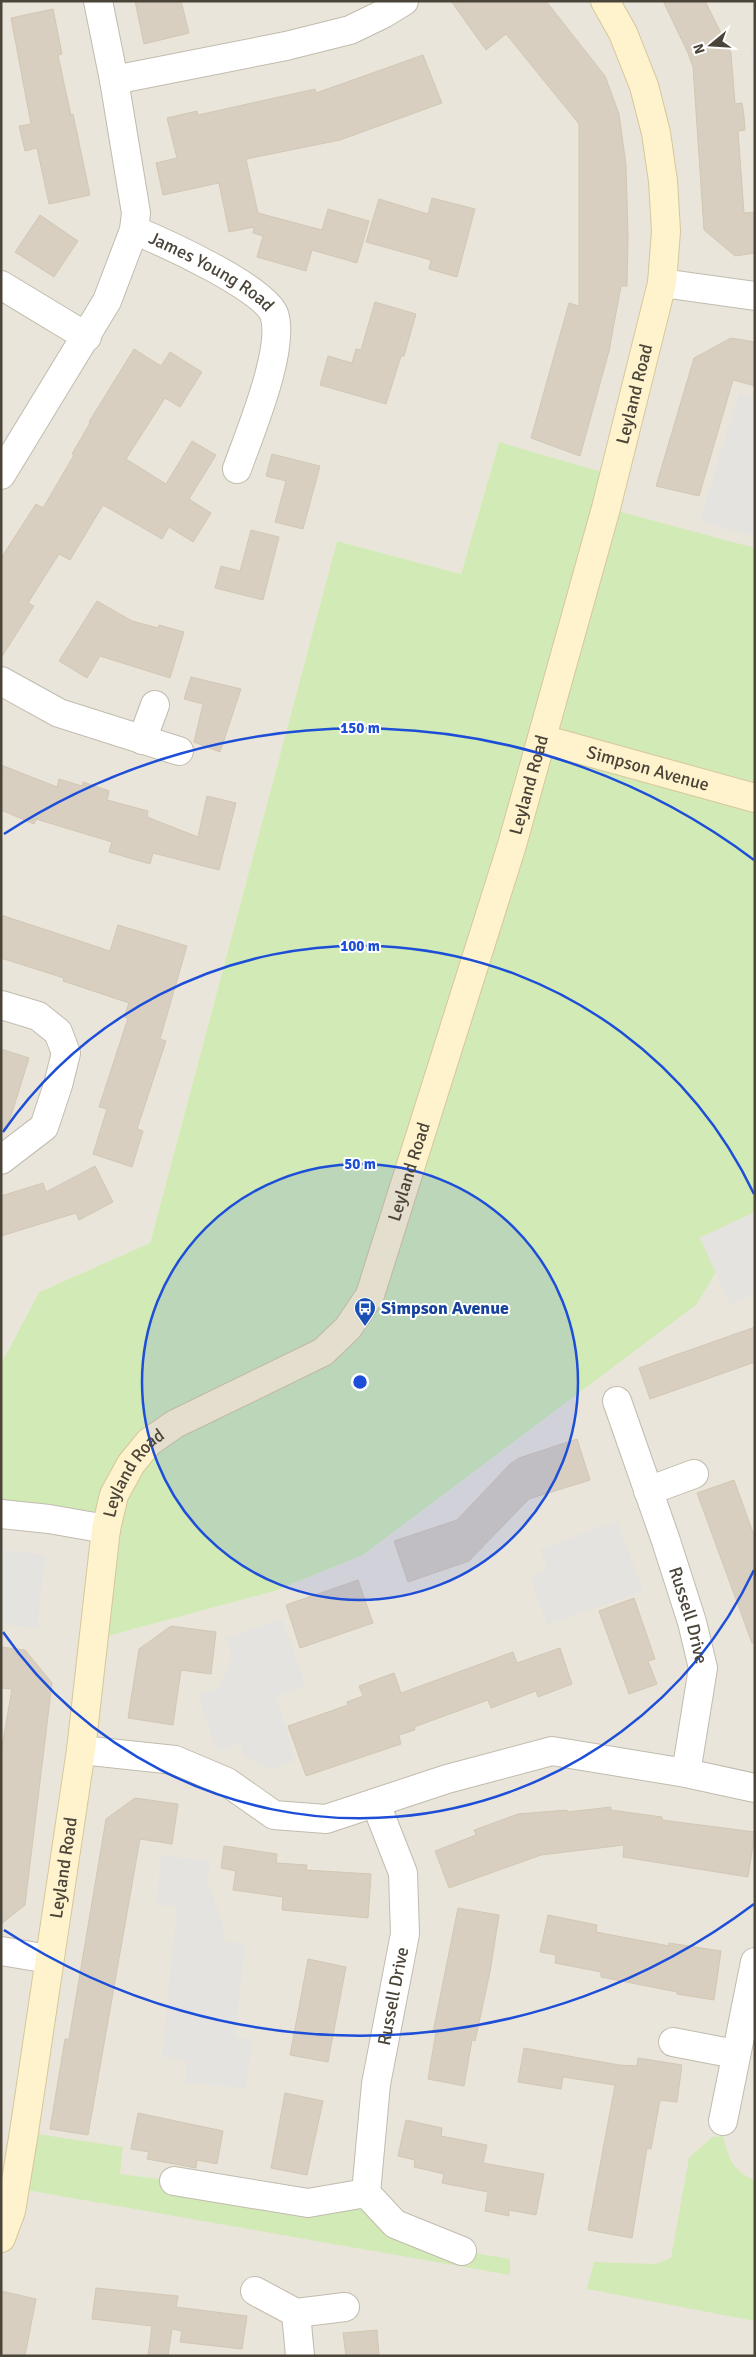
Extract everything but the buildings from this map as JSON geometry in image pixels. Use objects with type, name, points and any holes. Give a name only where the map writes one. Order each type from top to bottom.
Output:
[{"type":"street","name":"James Young Road","points":[[1,475],[87,337],[107,301],[134,230],[136,213],[114,80],[98,1]]},
{"type":"street","points":[[114,80],[286,46],[350,30],[384,14],[404,1]]},
{"type":"street","name":"Leyland Road","points":[[1,2238],[11,2211],[81,1750],[106,1530],[114,1496],[131,1464],[150,1442],[175,1424],[323,1352],[348,1328],[370,1295],[509,854],[606,508],[662,283],[666,231],[663,181],[656,133],[644,86],[623,33],[605,1]]},
{"type":"street","name":"James Young Road","points":[[134,230],[189,254],[253,292],[274,314],[276,341],[267,383],[237,469]]},
{"type":"street","points":[[662,283],[755,296]]},
{"type":"street","points":[[1,285],[87,337]]},
{"type":"street","points":[[1,681],[59,713],[179,751]]},
{"type":"street","points":[[142,740],[155,705]]},
{"type":"street","name":"Simpson Avenue","points":[[542,739],[755,798]]},
{"type":"street","points":[[1,1005],[38,1016],[58,1032],[66,1053],[44,1127],[1,1160]]},
{"type":"street","name":"Russell Drive","points":[[617,1401],[692,1622],[703,1668],[686,1773]]},
{"type":"street","points":[[648,1491],[694,1474]]},
{"type":"street","points":[[1,1514],[50,1519],[106,1530]]},
{"type":"street","points":[[81,1750],[175,1760],[227,1782],[274,1815],[326,1819],[376,1804],[446,1779],[552,1751],[686,1773],[755,1788]]},
{"type":"street","name":"Russell Drive","points":[[366,2193],[376,2084],[405,1934],[403,1873],[376,1804]]},
{"type":"street","points":[[1,1951],[49,1959]]},
{"type":"street","points":[[723,2121],[755,1962]]},
{"type":"street","points":[[673,2042],[735,2054]]},
{"type":"street","points":[[174,2181],[308,2203],[366,2193],[395,2224],[462,2251]]},
{"type":"street","points":[[255,2291],[296,2312],[345,2307]]},
{"type":"street","points":[[296,2312],[300,2356]]},
{"type":"shaded area","points":[[1,1],[755,1],[755,798],[499,442],[461,574],[337,541],[150,1243],[39,1292],[1,1364]]},
{"type":"shaded area","points":[[755,44],[755,82],[750,49]]},
{"type":"shaded area","points":[[739,393],[755,398],[755,537],[700,521]]},
{"type":"shaded area","points":[[755,1212],[755,2356],[1,2356],[1,1514],[106,1529],[93,1640],[275,1591],[363,1555],[696,1305],[700,1238]]},
{"type":"shaded area","points":[[755,1212],[755,1294],[730,1305],[700,1238]]},
{"type":"shaded area","points":[[617,1521],[643,1591],[547,1625],[530,1577],[548,1570],[540,1549]]},
{"type":"shaded area","points":[[1,1550],[46,1555],[37,1628],[1,1624]]},
{"type":"shaded area","points":[[282,1619],[306,1686],[276,1696],[296,1760],[271,1770],[244,1756],[240,1743],[217,1751],[198,1696],[219,1687],[232,1657],[226,1638]]},
{"type":"shaded area","points":[[161,1856],[210,1860],[208,1883],[224,1928],[223,1941],[245,1944],[235,2037],[253,2039],[246,2088],[186,2083],[187,2061],[162,2057],[177,1906],[156,1905]]},
{"type":"green space","points":[[499,442],[612,475],[606,508],[755,548],[755,1212],[700,1238],[716,1272],[696,1305],[363,1555],[275,1591],[93,1640],[105,1530],[1,1514],[1,1364],[39,1292],[150,1243],[337,541],[461,574]]},
{"type":"green space","points":[[24,2132],[123,2147],[120,2174],[174,2181],[366,2193],[462,2251],[510,2259],[510,2275],[15,2188]]},
{"type":"green space","points":[[723,2136],[727,2151],[736,2168],[755,2180],[755,2321],[587,2289],[594,2262],[656,2264],[671,2258],[689,2158],[712,2137]]},
{"type":"place","name":"Simpson Avenue","points":[[365,1327]]}]
